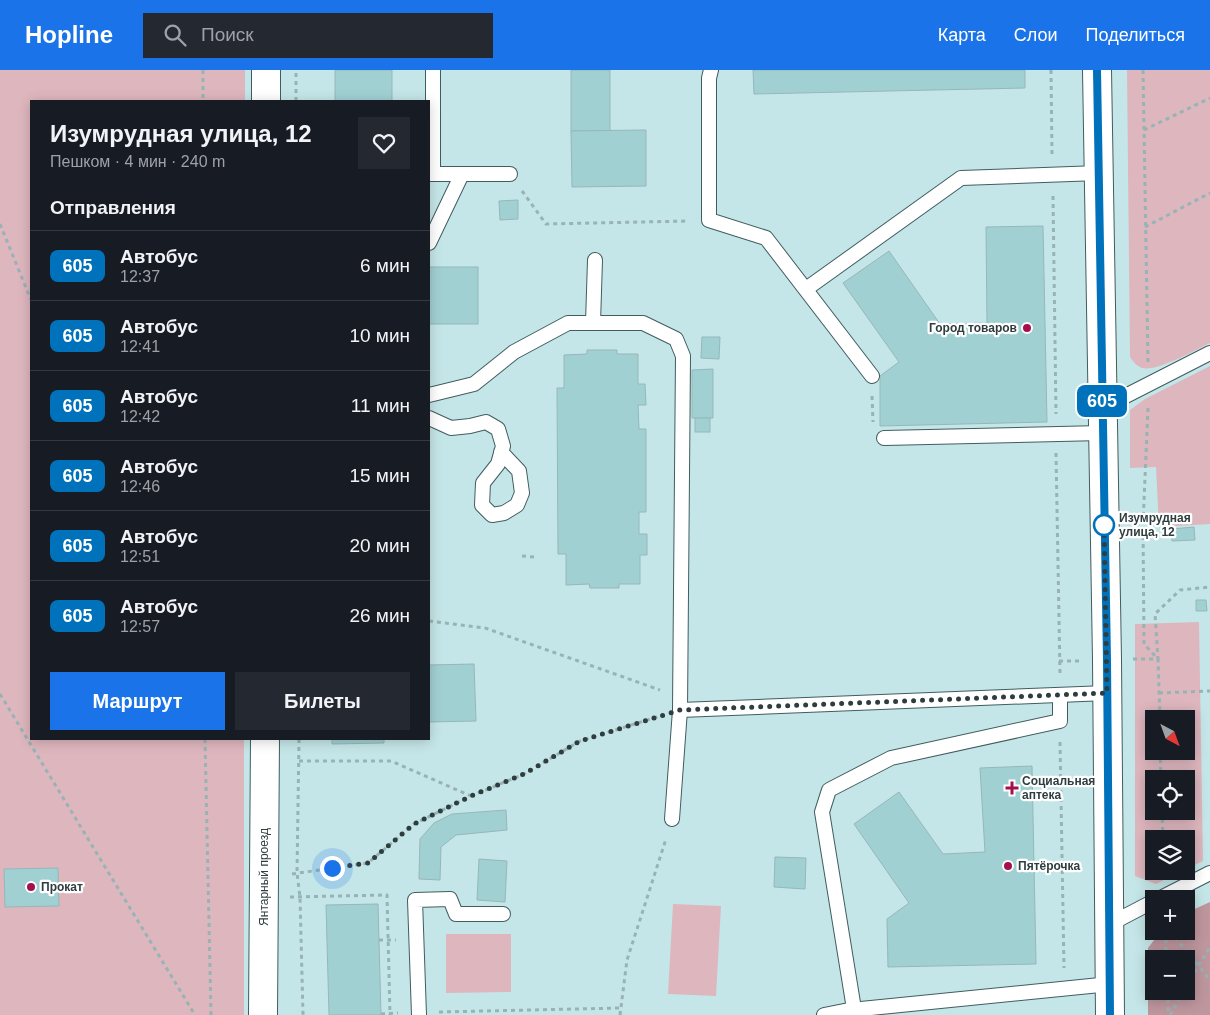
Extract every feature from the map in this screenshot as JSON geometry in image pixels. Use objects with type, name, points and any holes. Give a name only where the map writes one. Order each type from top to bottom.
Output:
[{"type":"street","points":[[266,70],[266,100]]},
{"type":"street","points":[[1098,70],[1110,1015]]},
{"type":"street","name":"Янтарный проезд","points":[[263,1015],[265,740]]},
{"type":"lane","points":[[433,70],[431,174],[510,174]]},
{"type":"lane","points":[[711,70],[708,78],[709,220],[766,238],[872,376]]},
{"type":"lane","points":[[806,289],[961,178],[1099,173]]},
{"type":"lane","points":[[430,238],[462,174]]},
{"type":"lane","points":[[593,323],[595,260]]},
{"type":"lane","points":[[430,395],[474,384],[514,352],[568,323],[643,323],[676,340],[683,356],[680,703],[672,819]]},
{"type":"lane","points":[[884,438],[1056,434],[1102,420],[1210,353]]},
{"type":"lane","points":[[430,418],[450,428],[486,422],[498,429],[503,446],[501,452]]},
{"type":"lane","points":[[680,703],[1107,693]]},
{"type":"lane","points":[[853,1012],[822,812],[829,790],[891,758],[1060,721],[1060,695]]},
{"type":"lane","points":[[1177,890],[1210,873]]},
{"type":"lane","points":[[419,1014],[415,900],[450,899],[456,914],[503,914]]},
{"type":"lane","points":[[1110,924],[1145,906]]},
{"type":"lane","points":[[824,1015],[853,1012],[861,1009],[1110,984]]},
{"type":"path","points":[[202,70],[203,100]]},
{"type":"path","points":[[296,70],[296,100]]},
{"type":"path","points":[[1051,70],[1060,695]]},
{"type":"path","points":[[1144,130],[1210,98]]},
{"type":"path","points":[[510,174],[546,224],[709,220]]},
{"type":"path","points":[[1145,226],[1210,193]]},
{"type":"path","points":[[0,224],[30,298]]},
{"type":"path","points":[[872,376],[873,436],[884,438]]},
{"type":"path","points":[[522,556],[534,557]]},
{"type":"path","points":[[1158,659],[1156,614],[1180,590],[1210,587]]},
{"type":"path","points":[[430,621],[485,628],[680,703]]},
{"type":"path","points":[[1159,693],[1210,691]]},
{"type":"path","points":[[0,694],[195,1015]]},
{"type":"path","points":[[264,888],[297,873],[368,863],[414,824],[471,796],[524,774],[580,741],[680,703]]},
{"type":"path","points":[[1060,721],[1064,989]]},
{"type":"path","points":[[205,740],[211,1015]]},
{"type":"path","points":[[299,740],[297,873],[300,897],[302,1015]]},
{"type":"path","points":[[299,762],[391,761],[471,796]]},
{"type":"path","points":[[620,1015],[627,960],[672,819]]},
{"type":"path","points":[[264,888],[300,897],[387,895],[390,1015]]},
{"type":"path","points":[[1178,940],[1210,980]]},
{"type":"path","points":[[1195,971],[1210,947]]},
{"type":"path","points":[[1168,1000],[1169,1015]]},
{"type":"path","points":[[1169,1015],[1178,1000]]},
{"type":"path","points":[[419,1014],[620,1008]]},
{"type":"shaded area","points":[[0,70],[245,70],[245,100],[30,100],[30,740],[244,740],[244,1015],[0,1015]]},
{"type":"shaded area","points":[[1127,70],[1210,70],[1210,343],[1176,360],[1149,368],[1138,366],[1130,357]]},
{"type":"shaded area","points":[[1210,366],[1210,524],[1159,527],[1156,467],[1130,468],[1130,410],[1145,399]]},
{"type":"shaded area","points":[[1199,622],[1203,861],[1195,865],[1195,830],[1145,830],[1145,880],[1135,876],[1135,624]]},
{"type":"shaded area","points":[[1146,880],[1164,880],[1156,884]]},
{"type":"shaded area","points":[[1210,902],[1210,1015],[1148,1015],[1148,1000],[1195,1000],[1195,950],[1148,950],[1154,940],[1195,940],[1195,909]]},
{"type":"shaded area","points":[[673,904],[721,906],[716,996],[668,994]]},
{"type":"shaded area","points":[[446,934],[511,934],[511,992],[446,993]]},
{"type":"building","points":[[335,70],[392,70],[392,100],[335,100]]},
{"type":"building","points":[[571,70],[610,70],[610,131],[571,131]]},
{"type":"building","points":[[753,70],[1025,70],[1025,88],[754,94]]},
{"type":"building","points":[[646,130],[646,186],[572,187],[571,131]]},
{"type":"building","points":[[518,200],[518,219],[500,220],[499,201]]},
{"type":"building","points":[[1043,226],[1047,422],[880,426],[880,376],[899,362],[843,283],[889,251],[940,324],[987,323],[986,227]]},
{"type":"building","points":[[430,267],[478,267],[478,324],[430,324]]},
{"type":"building","points":[[702,337],[720,337],[719,359],[701,358]]},
{"type":"building","points":[[587,350],[617,350],[617,354],[638,354],[638,384],[645,384],[646,405],[638,405],[639,429],[646,429],[646,512],[639,512],[639,534],[647,534],[647,555],[640,555],[640,584],[619,584],[619,588],[590,588],[589,584],[566,585],[566,554],[558,554],[557,388],[564,388],[564,355],[587,354]]},
{"type":"building","points":[[713,369],[713,418],[692,418],[692,370]]},
{"type":"building","points":[[695,418],[710,418],[710,432],[695,432]]},
{"type":"building","points":[[1194,527],[1195,540],[1172,541],[1171,529]]},
{"type":"building","points":[[1196,600],[1206,600],[1207,611],[1196,611]]},
{"type":"building","points":[[474,664],[476,721],[430,722],[430,665]]},
{"type":"building","points":[[332,740],[384,740],[384,743],[332,744]]},
{"type":"building","points":[[1032,766],[1036,964],[888,967],[887,919],[909,903],[854,824],[899,792],[943,854],[985,852],[980,768]]},
{"type":"building","points":[[506,810],[507,830],[456,835],[441,847],[440,880],[419,879],[420,839],[434,823],[452,814]]},
{"type":"building","points":[[775,857],[806,858],[805,889],[774,887]]},
{"type":"building","points":[[479,859],[507,861],[505,902],[477,900]]},
{"type":"building","name":"Прокат","points":[[58,868],[59,906],[5,907],[4,869]]},
{"type":"building","points":[[378,904],[381,1015],[329,1015],[326,905]]},
{"type":"bus line","name":"605","points":[[1097,70],[1107,660],[1110,1015]]},
{"type":"place","name":"Город товаров","points":[[1027,328]]},
{"type":"place","name":"Изумрудная улица, 12","points":[[1104,525]]},
{"type":"place","name":"Социальная аптека","points":[[1012,788]]},
{"type":"place","name":"Пятёрочка","points":[[1008,866]]},
{"type":"place","name":"Прокат","points":[[31,887]]},
{"type":"route","points":[[332,868],[368,863],[414,824],[471,796],[524,774],[580,741],[680,710],[1107,693],[1104,525]]}]
